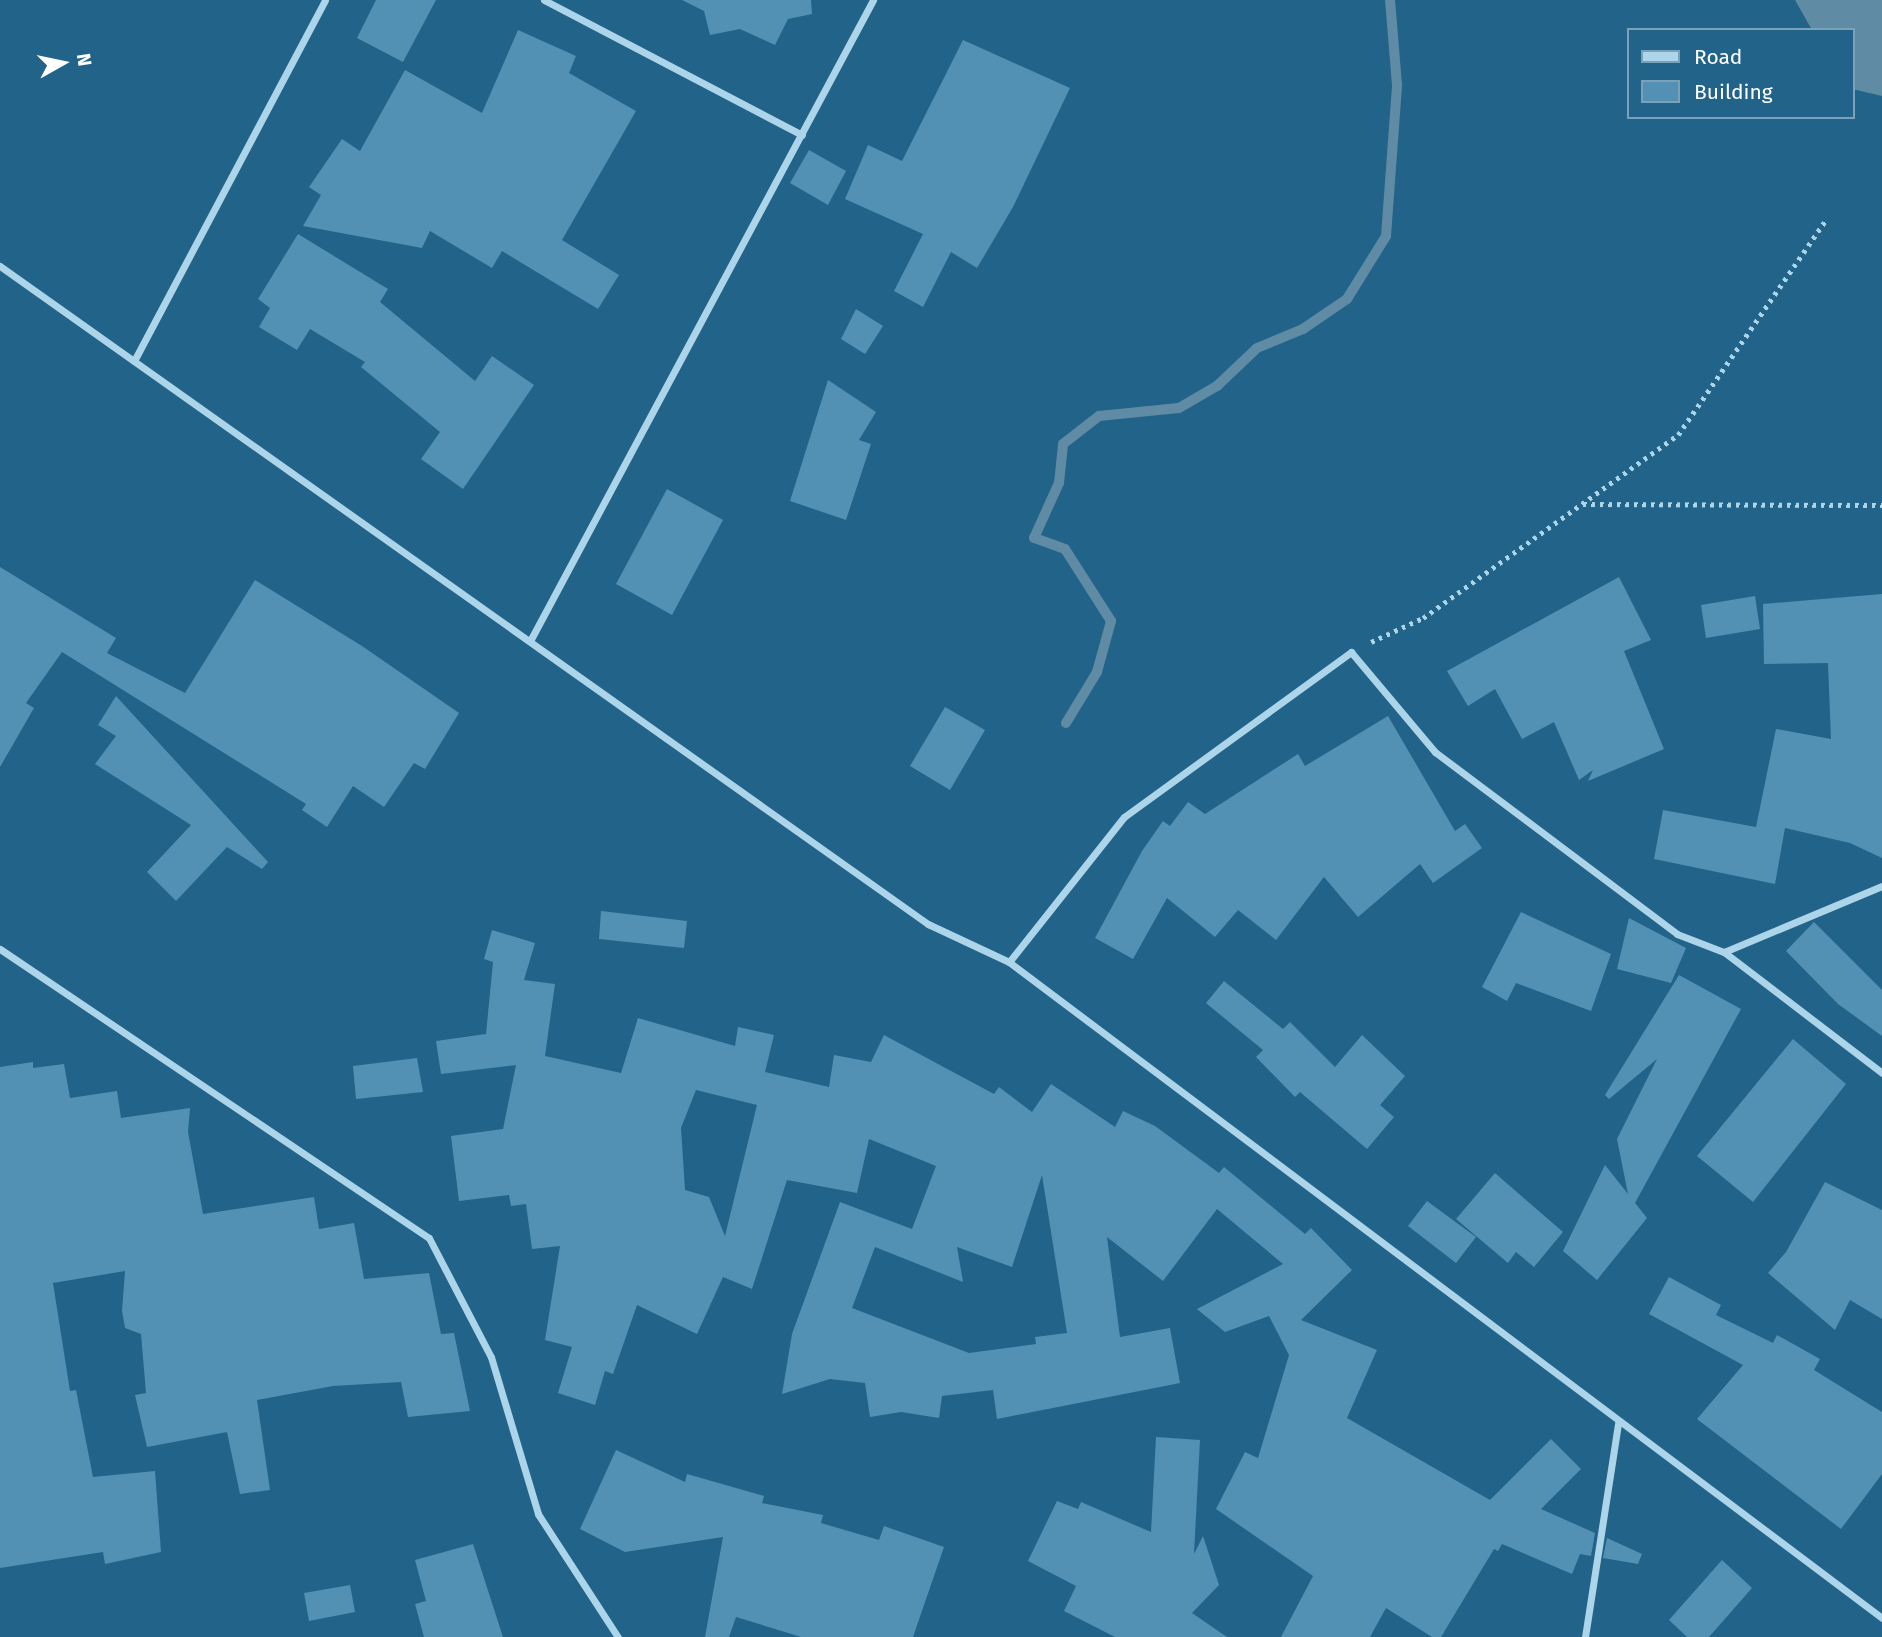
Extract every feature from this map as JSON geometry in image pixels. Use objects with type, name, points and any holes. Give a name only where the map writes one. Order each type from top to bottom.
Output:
[{"type":"street","points":[[134,361],[325,0]]},
{"type":"street","points":[[544,0],[802,135]]},
{"type":"street","points":[[530,641],[873,0]]},
{"type":"street","points":[[0,266],[928,924],[1009,962],[1618,1424],[1882,1618]]},
{"type":"street","points":[[1009,962],[1124,817],[1351,652],[1434,752],[1677,934],[1724,952],[1882,1073]]},
{"type":"street","points":[[1724,952],[1882,886]]},
{"type":"street","points":[[0,949],[173,1070],[429,1238],[491,1357],[538,1514],[618,1637]]},
{"type":"street","points":[[1586,1637],[1618,1424]]},
{"type":"path","points":[[1351,652],[1423,618],[1678,435],[1827,218]]},
{"type":"path","points":[[1582,504],[1882,505]]},
{"type":"water","points":[[1795,0],[1882,0],[1882,96],[1854,89],[1854,28],[1811,28]]},
{"type":"building","points":[[376,0],[436,0],[403,62],[357,38]]},
{"type":"building","points":[[682,0],[811,0],[812,14],[788,19],[775,45],[740,29],[710,35],[704,11]]},
{"type":"building","points":[[518,30],[576,56],[569,73],[636,111],[562,240],[619,275],[598,309],[502,251],[492,268],[430,231],[422,248],[303,226],[321,195],[309,187],[342,139],[360,151],[405,70],[482,113]]},
{"type":"building","points":[[963,40],[1070,88],[1013,207],[977,268],[951,252],[923,307],[894,291],[923,234],[845,199],[868,145],[902,161]]},
{"type":"building","points":[[809,150],[846,171],[828,205],[790,183]]},
{"type":"building","points":[[298,234],[388,289],[380,302],[475,381],[492,356],[534,385],[463,489],[421,459],[440,432],[361,367],[365,362],[310,329],[297,350],[259,327],[270,308],[258,299]]},
{"type":"building","points":[[856,309],[883,326],[865,354],[841,339]]},
{"type":"building","points":[[828,380],[876,412],[859,440],[871,444],[846,520],[790,501]]},
{"type":"building","points":[[667,489],[723,520],[672,615],[616,584]]},
{"type":"building","points":[[0,567],[116,638],[107,653],[185,693],[255,580],[362,646],[459,713],[425,769],[414,763],[384,807],[353,786],[327,827],[302,810],[306,804],[62,652],[26,703],[34,708],[0,767]]},
{"type":"building","points":[[1619,577],[1651,640],[1624,651],[1664,749],[1588,781],[1593,770],[1579,780],[1554,722],[1522,739],[1495,689],[1468,706],[1447,671]]},
{"type":"building","points":[[1882,594],[1882,858],[1850,843],[1785,828],[1775,884],[1654,859],[1663,810],[1756,827],[1776,729],[1831,739],[1828,663],[1764,664],[1763,604]]},
{"type":"building","points":[[1755,596],[1760,629],[1706,638],[1701,605]]},
{"type":"building","points":[[116,696],[268,862],[262,869],[227,847],[176,901],[147,872],[191,825],[95,764],[116,736],[98,725]]},
{"type":"building","points":[[945,707],[985,730],[950,790],[910,766]]},
{"type":"building","points":[[1388,716],[1455,831],[1465,824],[1482,848],[1433,883],[1420,864],[1358,917],[1324,877],[1276,940],[1238,910],[1215,937],[1167,898],[1133,959],[1095,938],[1142,851],[1163,821],[1170,826],[1188,802],[1205,814],[1298,754],[1305,766]]},
{"type":"building","points":[[601,911],[687,921],[684,948],[599,939]]},
{"type":"building","points":[[1521,912],[1611,954],[1591,1011],[1516,983],[1507,1001],[1482,987]]},
{"type":"building","points":[[1629,918],[1686,948],[1671,983],[1617,969]]},
{"type":"building","points":[[1814,922],[1882,990],[1882,1036],[1838,1004],[1786,951]]},
{"type":"building","points":[[492,930],[535,943],[524,980],[555,984],[545,1056],[621,1073],[638,1018],[735,1046],[738,1027],[774,1035],[765,1072],[829,1087],[834,1055],[871,1062],[884,1035],[994,1094],[999,1087],[1032,1112],[1051,1084],[1115,1127],[1123,1111],[1155,1126],[1219,1173],[1224,1167],[1305,1234],[1311,1228],[1352,1270],[1301,1320],[1377,1350],[1347,1418],[1490,1500],[1551,1439],[1581,1469],[1541,1509],[1595,1533],[1591,1556],[1580,1554],[1572,1574],[1502,1544],[1498,1551],[1494,1549],[1441,1637],[1432,1637],[1386,1608],[1370,1637],[1281,1637],[1313,1576],[1216,1509],[1245,1452],[1258,1458],[1289,1355],[1269,1316],[1225,1332],[1197,1309],[1283,1264],[1217,1209],[1163,1281],[1107,1237],[1120,1337],[1170,1328],[1180,1383],[997,1419],[993,1390],[942,1396],[939,1418],[901,1412],[870,1417],[865,1383],[830,1379],[782,1394],[792,1334],[840,1202],[912,1229],[936,1166],[869,1139],[857,1193],[787,1180],[752,1289],[723,1277],[697,1334],[637,1305],[613,1374],[605,1371],[595,1405],[558,1393],[572,1347],[545,1340],[560,1246],[532,1249],[526,1204],[511,1206],[509,1195],[459,1201],[451,1136],[503,1129],[516,1065],[441,1074],[436,1041],[486,1034],[493,962],[484,959]],"holes":[[[696,1090],[757,1105],[725,1236],[709,1197],[685,1190],[681,1128]],[[1042,1175],[1067,1333],[1035,1337],[1036,1344],[969,1353],[852,1308],[875,1247],[963,1282],[957,1247],[1012,1267]]]},
{"type":"building","points":[[1679,975],[1741,1009],[1635,1203],[1647,1218],[1597,1280],[1563,1251],[1605,1165],[1628,1194],[1617,1139],[1657,1059],[1609,1099],[1605,1095]]},
{"type":"building","points":[[1224,981],[1283,1029],[1290,1022],[1335,1067],[1362,1035],[1405,1076],[1380,1105],[1394,1117],[1367,1149],[1300,1092],[1295,1097],[1256,1057],[1263,1050],[1206,1003]]},
{"type":"building","points":[[1793,1039],[1846,1084],[1753,1202],[1697,1156]]},
{"type":"building","points":[[417,1058],[423,1092],[356,1099],[353,1066]]},
{"type":"building","points":[[33,1062],[33,1068],[64,1064],[70,1098],[117,1091],[121,1118],[190,1108],[188,1132],[203,1214],[314,1197],[319,1229],[354,1223],[364,1279],[429,1273],[441,1334],[454,1333],[470,1411],[408,1417],[401,1382],[333,1386],[257,1400],[270,1490],[240,1494],[227,1432],[147,1447],[135,1395],[146,1393],[141,1334],[125,1328],[122,1311],[125,1271],[53,1283],[70,1391],[76,1390],[93,1477],[155,1471],[161,1552],[105,1564],[103,1552],[0,1568],[0,1067]]},
{"type":"building","points":[[1495,1173],[1563,1232],[1534,1267],[1516,1252],[1508,1263],[1456,1219]]},
{"type":"building","points":[[1825,1182],[1882,1210],[1882,1319],[1850,1300],[1835,1330],[1768,1273],[1786,1252]]},
{"type":"building","points":[[1427,1201],[1476,1237],[1456,1263],[1408,1226]]},
{"type":"building","points":[[1669,1277],[1721,1305],[1716,1315],[1773,1343],[1777,1335],[1820,1359],[1814,1370],[1882,1412],[1882,1474],[1841,1529],[1697,1419],[1743,1365],[1649,1314]]},
{"type":"building","points":[[1156,1437],[1200,1440],[1194,1554],[1203,1536],[1219,1585],[1192,1613],[1227,1637],[1115,1637],[1064,1611],[1076,1586],[1028,1561],[1057,1501],[1078,1509],[1081,1502],[1151,1532]]},
{"type":"building","points":[[616,1450],[685,1482],[687,1474],[764,1496],[762,1503],[823,1515],[821,1523],[879,1540],[884,1526],[944,1547],[913,1637],[801,1637],[736,1617],[729,1637],[705,1637],[723,1537],[625,1552],[580,1529]]},
{"type":"building","points":[[1607,1538],[1642,1554],[1638,1564],[1603,1558]]},
{"type":"building","points":[[473,1544],[503,1637],[424,1637],[415,1604],[426,1601],[415,1560]]},
{"type":"building","points":[[1722,1560],[1752,1588],[1709,1637],[1687,1637],[1669,1620]]},
{"type":"building","points":[[350,1585],[355,1612],[309,1621],[304,1593]]},
{"type":"waterway","points":[[1066,723],[1097,672],[1111,621],[1065,549],[1034,538],[1059,483],[1063,444],[1099,416],[1179,408],[1217,386],[1257,348],[1303,329],[1347,299],[1386,236],[1397,85],[1390,0]]}]
